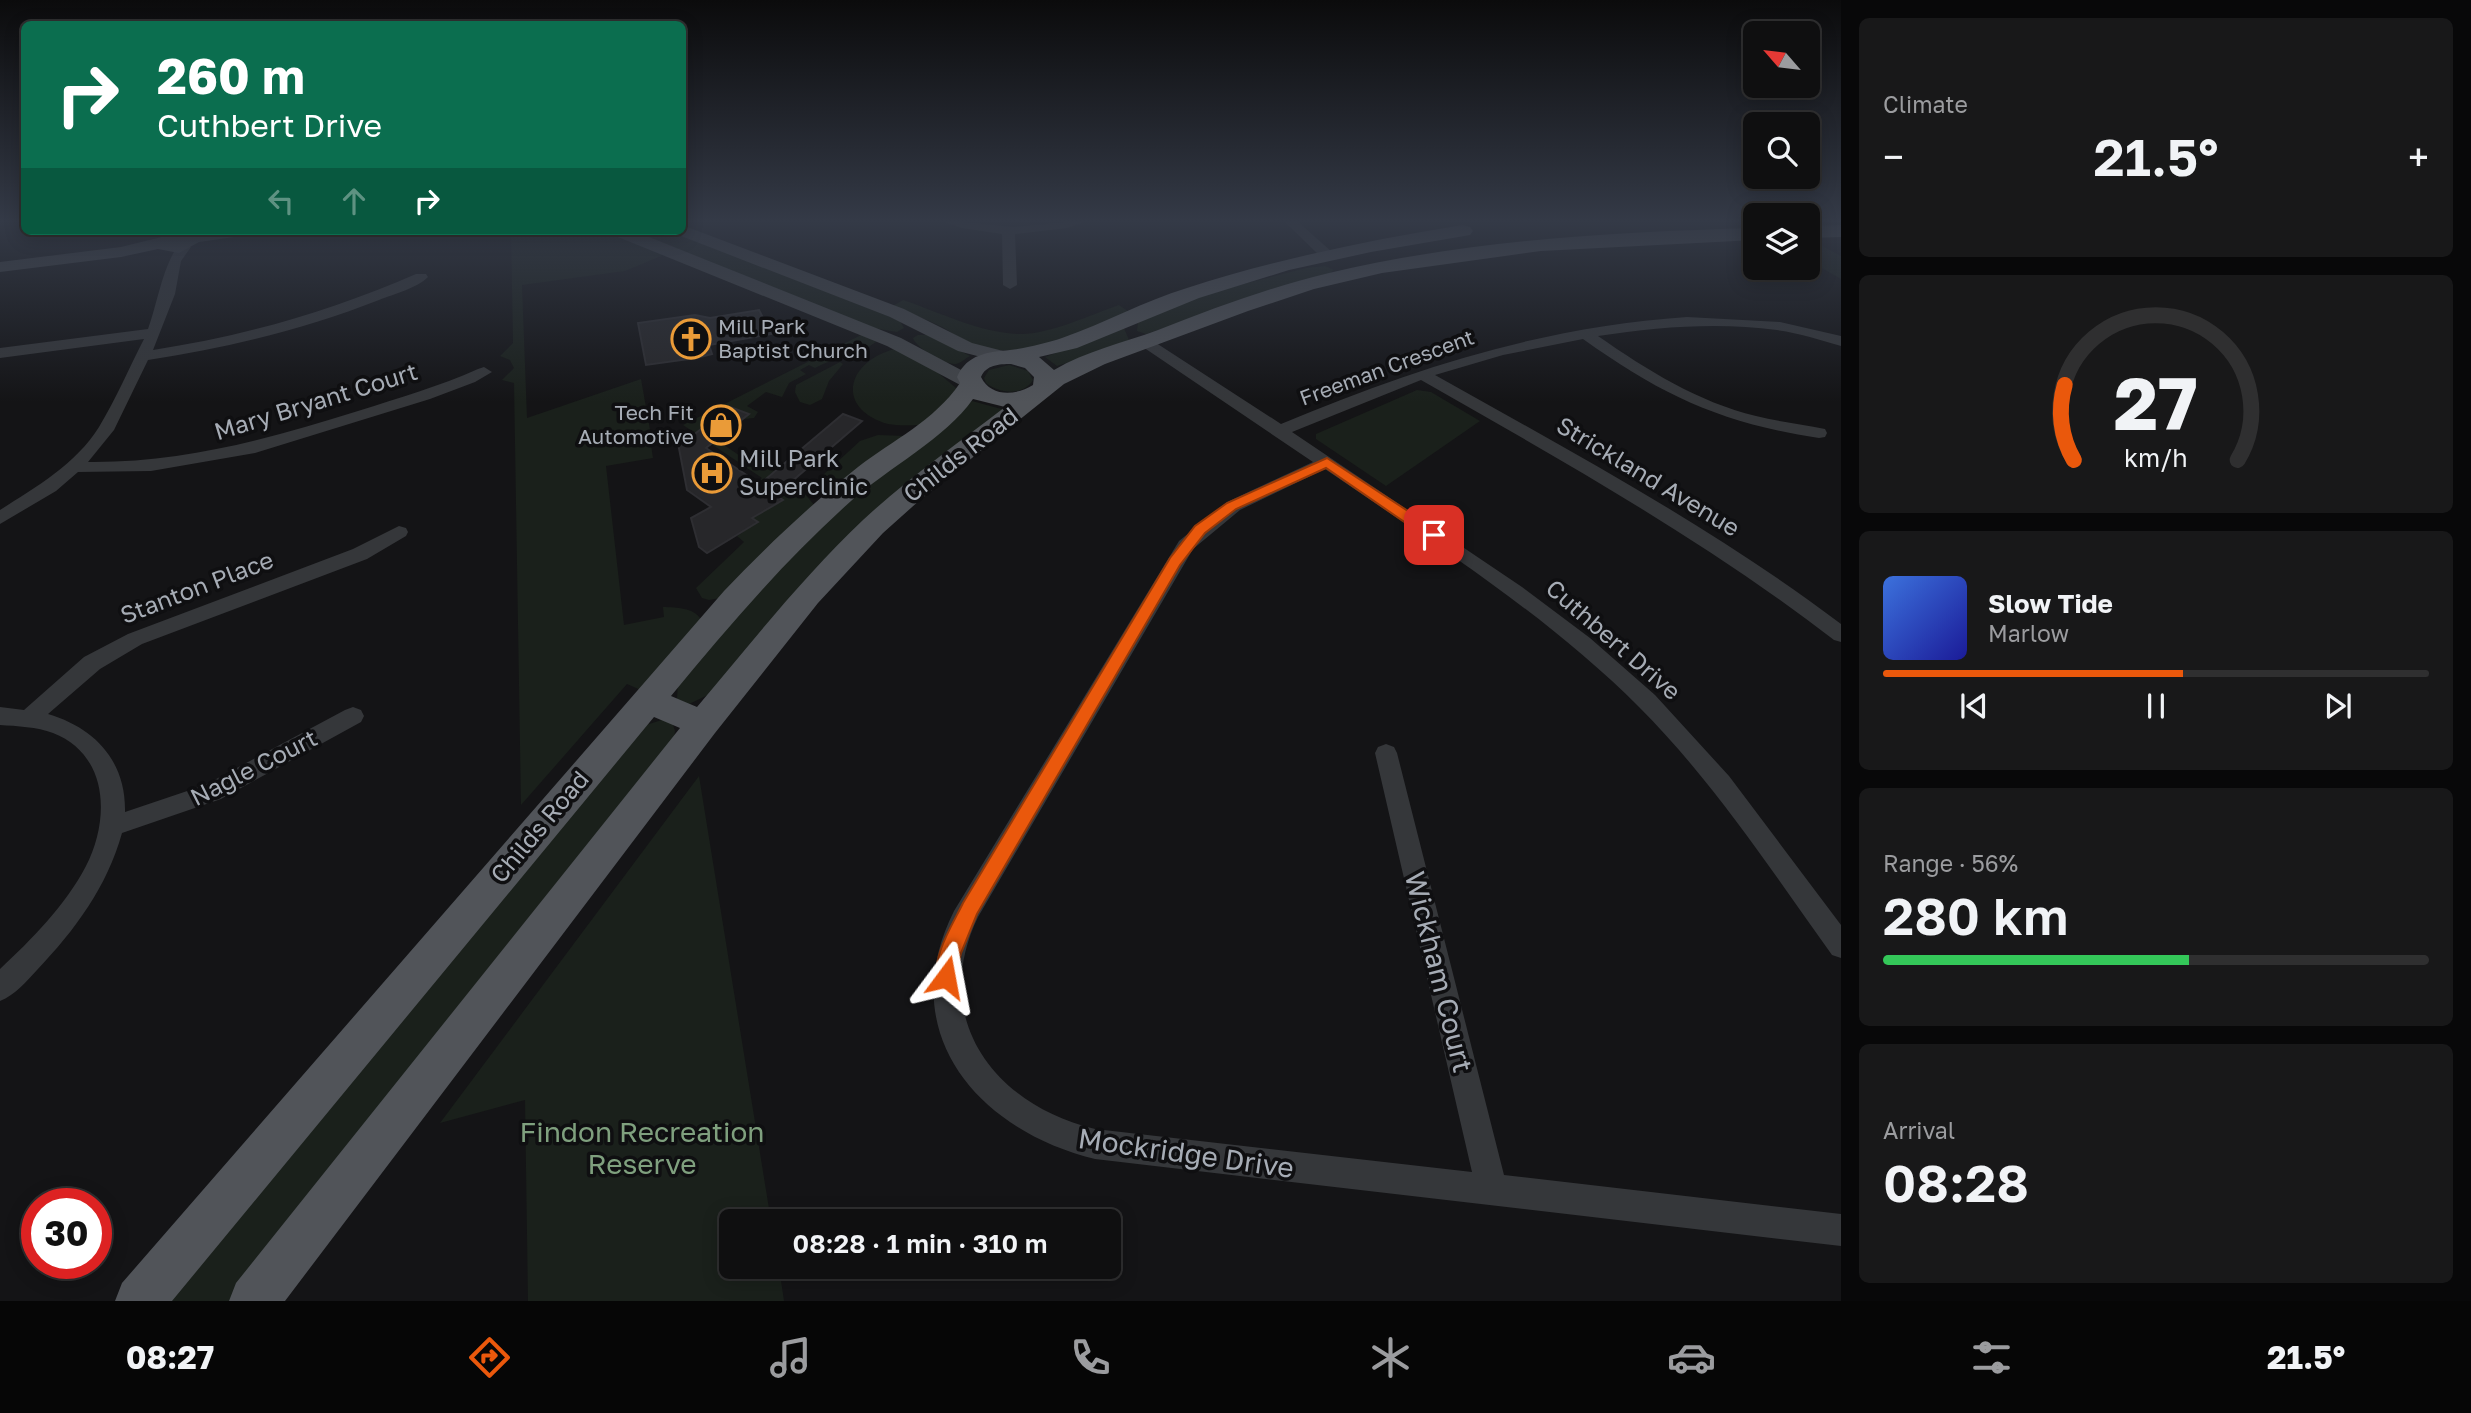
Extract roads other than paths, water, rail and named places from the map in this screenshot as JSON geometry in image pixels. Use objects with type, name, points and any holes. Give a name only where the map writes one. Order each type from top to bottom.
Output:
[{"type":"main road","points":[[742,281],[894,342],[971,384],[987,396],[1000,399],[1026,398],[1040,391],[1046,374],[1033,363],[965,347],[923,324],[812,281]]},
{"type":"main road","points":[[1008,357],[1069,343],[1136,314],[1231,281]]},
{"type":"main road","name":"Childs Road","points":[[254,1301],[704,723],[800,604],[873,527],[1074,365],[1145,342],[1229,309],[1328,281]]},
{"type":"main road","points":[[1136,314],[1130,329],[1145,342]]},
{"type":"main road","points":[[894,342],[923,324]]},
{"type":"main road","name":"Childs Road","points":[[140,1301],[742,590],[794,538],[869,472],[951,411],[971,384],[971,371],[976,366],[1008,357]]},
{"type":"main road","points":[[647,700],[704,723]]},
{"type":"street","points":[[0,518],[50,487],[74,467],[106,430],[154,333],[171,281]]},
{"type":"street","points":[[143,356],[217,345],[278,331],[351,308],[413,281]]},
{"type":"street","points":[[1010,281],[1010,285]]},
{"type":"street","name":"Freeman Crescent","points":[[1280,431],[1422,374],[1511,348],[1586,334],[1664,323],[1729,320],[1782,326],[1841,341]]},
{"type":"street","points":[[0,353],[154,333]]},
{"type":"street","points":[[1586,334],[1640,373],[1695,402],[1755,423],[1819,433]]},
{"type":"street","name":"Cuthbert Drive","points":[[1145,342],[1327,462],[1571,631],[1676,731],[1841,946]]},
{"type":"street","name":"Mary Bryant Court","points":[[74,467],[157,467],[239,454],[449,387],[484,372]]},
{"type":"street","name":"Strickland Avenue","points":[[1422,374],[1684,526],[1775,586],[1841,635]]},
{"type":"street","name":"Mockridge Drive","points":[[1327,462],[1231,506],[1200,529],[1175,562],[957,933],[946,977],[953,1027],[962,1050],[979,1077],[1002,1101],[1034,1123],[1062,1136],[1096,1144],[1841,1230]]},
{"type":"street","name":"Stanton Place","points":[[29,718],[83,671],[135,639],[360,554],[399,532]]},
{"type":"street","points":[[0,716],[29,718],[57,725],[76,734],[103,759],[111,775],[114,799],[112,826],[100,862],[86,889],[36,953],[0,988]]},
{"type":"street","name":"Nagle Court","points":[[112,826],[190,802],[213,792],[353,716]]},
{"type":"street","name":"Wickham Court","points":[[1385,753],[1492,1191]]},
{"type":"place","name":"Mill Park Baptist Church","points":[[691,339]]},
{"type":"place","name":"Tech Fit Automotive","points":[[721,425]]},
{"type":"place","name":"Mill Park Superclinic","points":[[712,473]]},
{"type":"park label","name":"Findon Recreation Reserve","points":[[642,1148]]}]
